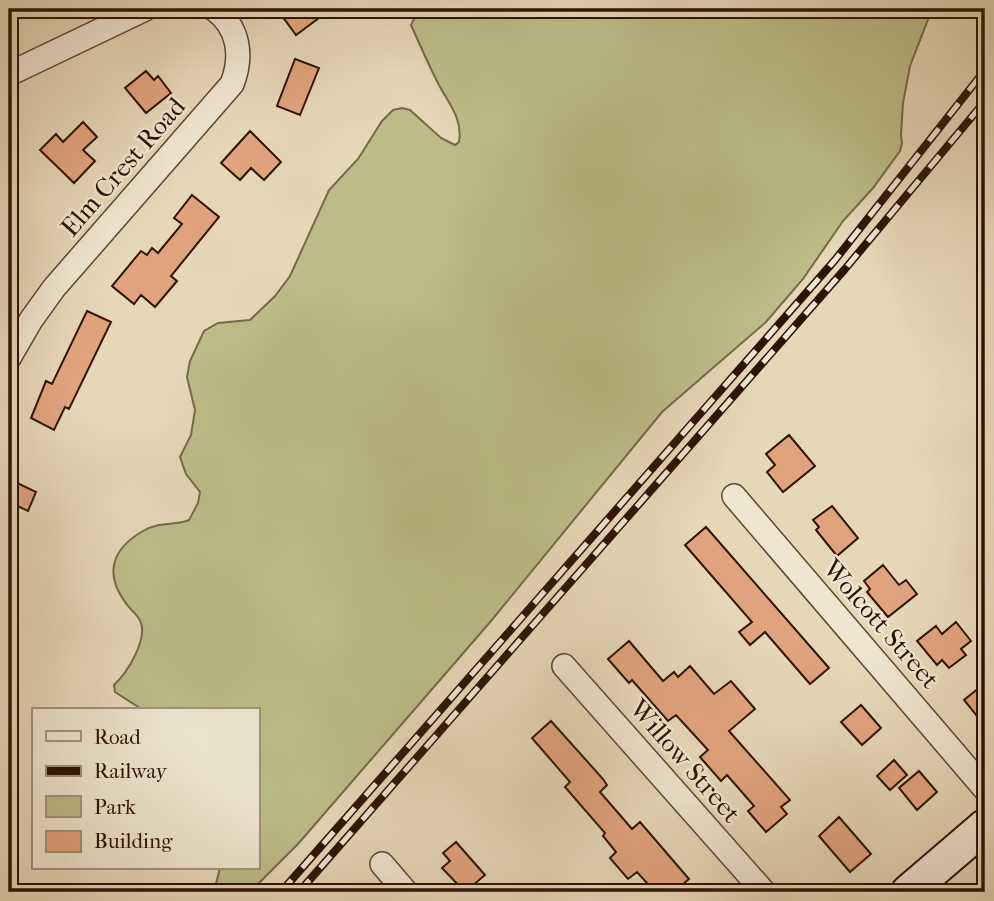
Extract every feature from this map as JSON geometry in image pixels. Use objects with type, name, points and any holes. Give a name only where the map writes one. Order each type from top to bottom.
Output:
[{"type":"street","points":[[9,74],[145,9]]},
{"type":"street","name":"Elm Crest Road","points":[[9,358],[54,288],[232,84],[238,65],[237,45],[230,27],[214,9]]},
{"type":"street","name":"Wolcott Street","points":[[734,496],[985,789]]},
{"type":"street","name":"Willow Street","points":[[564,666],[764,892]]},
{"type":"street","points":[[908,892],[985,826]]},
{"type":"street","points":[[382,864],[406,892]]},
{"type":"green space","points":[[419,9],[932,9],[910,66],[903,103],[900,151],[873,188],[843,221],[803,279],[766,322],[662,412],[491,621],[298,844],[250,892],[214,892],[220,870],[259,870],[259,708],[140,708],[115,692],[114,685],[125,673],[139,647],[142,630],[139,618],[120,595],[113,574],[114,564],[117,555],[132,538],[155,526],[189,520],[198,503],[200,492],[186,474],[180,457],[191,435],[195,410],[187,377],[190,361],[204,331],[218,323],[250,320],[275,296],[290,276],[329,190],[358,159],[382,121],[393,110],[410,110],[441,138],[455,145],[459,142],[459,126],[454,112],[411,25]]},
{"type":"building","points":[[277,9],[331,9],[296,35]]},
{"type":"building","points":[[295,59],[319,68],[300,115],[277,106]]},
{"type":"building","points":[[146,71],[154,80],[158,76],[171,93],[146,113],[125,88]]},
{"type":"building","points":[[83,122],[97,137],[83,150],[95,161],[74,183],[40,150],[56,134],[63,142]]},
{"type":"building","points":[[250,131],[281,162],[264,180],[251,168],[240,180],[221,163]]},
{"type":"building","points":[[192,195],[219,217],[171,276],[177,281],[155,307],[141,295],[134,304],[112,286],[141,251],[147,255],[152,248],[158,253],[182,224],[174,218]]},
{"type":"building","points":[[87,311],[111,322],[69,409],[65,407],[54,430],[31,418],[46,381],[52,384]]},
{"type":"building","points":[[789,435],[815,466],[783,492],[767,472],[775,465],[766,454]]},
{"type":"building","points":[[9,479],[36,492],[28,511],[9,502]]},
{"type":"building","points":[[832,506],[858,538],[837,556],[816,530],[819,527],[813,520]]},
{"type":"building","points":[[706,527],[829,668],[810,684],[765,632],[750,645],[739,632],[752,622],[685,545]]},
{"type":"building","points":[[883,565],[899,585],[906,580],[917,594],[888,617],[867,592],[870,589],[864,581]]},
{"type":"building","points":[[956,622],[971,641],[961,649],[966,655],[949,668],[942,660],[937,665],[917,641],[936,626],[942,634]]},
{"type":"building","points":[[629,641],[663,681],[674,672],[678,677],[690,666],[714,694],[731,681],[755,709],[729,731],[790,800],[781,807],[787,814],[766,832],[748,811],[754,806],[727,775],[721,781],[700,757],[708,750],[676,715],[668,721],[632,680],[629,683],[608,659]]},
{"type":"building","points":[[985,683],[985,726],[964,700]]},
{"type":"building","points":[[861,705],[881,728],[862,745],[841,722]]},
{"type":"building","points":[[551,721],[603,779],[607,785],[600,792],[632,829],[640,822],[689,879],[674,892],[655,892],[637,872],[628,879],[610,858],[616,852],[603,836],[605,833],[565,787],[570,782],[532,738]]},
{"type":"building","points":[[894,760],[907,775],[890,790],[877,776]]},
{"type":"building","points":[[919,771],[937,792],[917,810],[899,788]]},
{"type":"building","points":[[839,817],[871,854],[850,872],[819,836]]},
{"type":"building","points":[[456,842],[485,875],[465,892],[442,868],[450,861],[443,853]]},
{"type":"railway","points":[[281,892],[835,260],[985,70]]},
{"type":"railway","points":[[299,892],[845,269],[985,101]]}]
